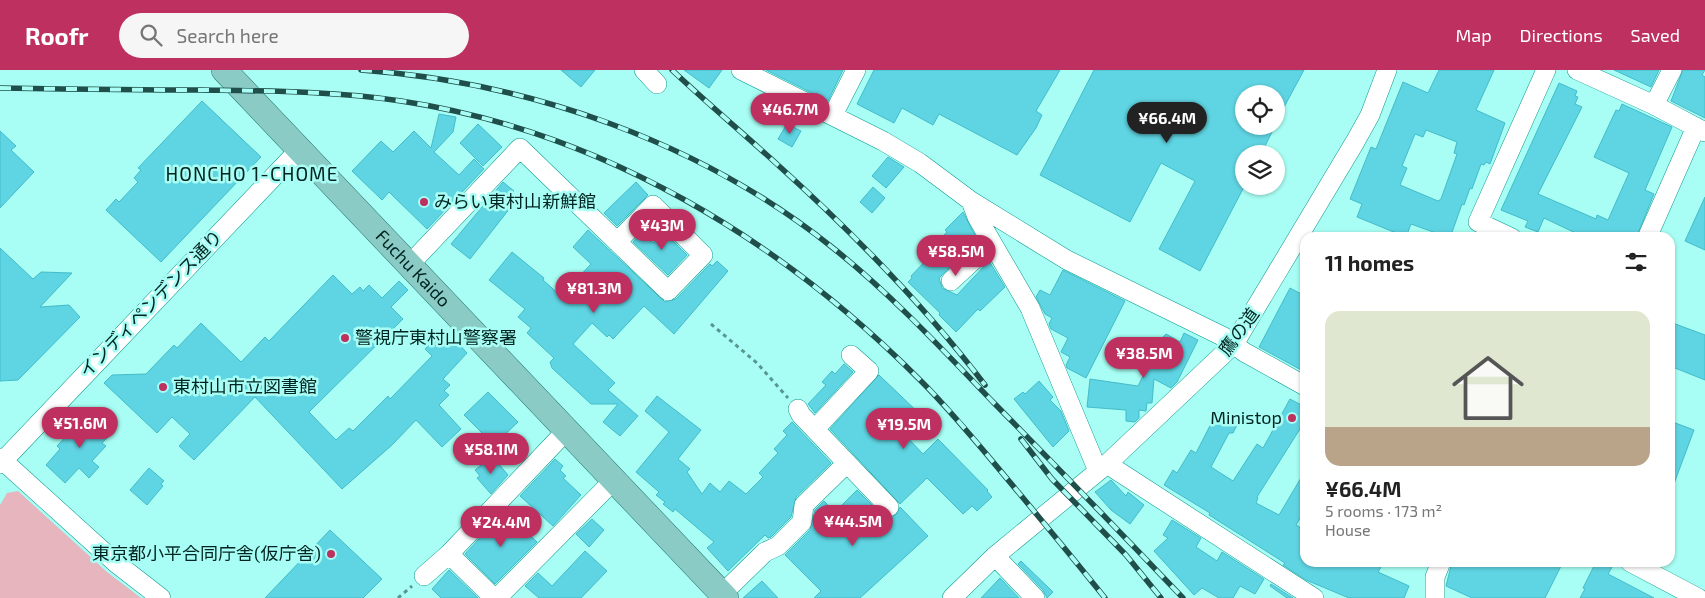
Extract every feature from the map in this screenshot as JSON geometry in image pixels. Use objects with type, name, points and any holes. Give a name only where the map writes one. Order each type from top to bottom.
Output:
[{"type":"main road","name":"Fuchu Kaido","points":[[224,70],[724,596]]},
{"type":"street","points":[[644,70],[657,84]]},
{"type":"street","points":[[741,70],[884,141],[920,163],[971,202],[1066,260],[1224,337],[1300,383]]},
{"type":"street","points":[[833,115],[856,70]]},
{"type":"street","name":"鷹の道","points":[[1301,232],[1370,115],[1387,70]]},
{"type":"street","points":[[1499,232],[1478,222],[1546,70]]},
{"type":"street","points":[[1576,70],[1603,75],[1700,129],[1650,232]]},
{"type":"street","points":[[1654,105],[1672,70]]},
{"type":"street","points":[[410,264],[520,148],[668,291],[703,255],[653,205],[618,242]]},
{"type":"street","name":"インディペンデンス通り","points":[[1,461],[300,149]]},
{"type":"street","points":[[971,202],[992,243],[1030,308],[1102,468],[1314,598]]},
{"type":"street","name":"鷹の道","points":[[952,598],[995,556],[1102,468],[1234,344],[1300,234]]},
{"type":"street","points":[[951,281],[992,243]]},
{"type":"street","points":[[815,429],[869,371],[851,355]]},
{"type":"street","points":[[798,409],[889,507]]},
{"type":"street","points":[[424,576],[449,554],[567,430]]},
{"type":"street","points":[[1,461],[116,563],[161,598]]},
{"type":"street","points":[[724,596],[765,552],[778,546],[802,522],[804,505],[847,463]]},
{"type":"street","points":[[449,554],[496,598],[614,480]]},
{"type":"street","points":[[995,556],[1035,598]]},
{"type":"street","points":[[1435,598],[1435,577],[1439,567]]},
{"type":"street","points":[[1639,567],[1698,598]]},
{"type":"path","points":[[711,324],[757,363],[798,409]]},
{"type":"shaded area","points":[[18,491],[107,572],[141,598],[0,598],[0,505],[7,493]]},
{"type":"building","points":[[561,70],[595,70],[581,87]]},
{"type":"building","points":[[684,70],[722,70],[709,88]]},
{"type":"building","points":[[766,70],[843,70],[828,101]]},
{"type":"building","points":[[874,70],[1060,70],[1036,111],[1042,115],[1036,128],[1017,155],[939,114],[933,125],[902,108],[894,123],[857,104]]},
{"type":"building","points":[[1094,70],[1304,70],[1285,105],[1285,85],[1235,85],[1235,135],[1270,135],[1266,145],[1235,145],[1235,195],[1240,195],[1200,271],[1159,249],[1195,181],[1161,163],[1130,222],[1040,175]]},
{"type":"building","points":[[1439,70],[1494,70],[1476,110],[1505,123],[1490,164],[1486,162],[1484,165],[1481,164],[1472,189],[1470,188],[1464,205],[1462,204],[1452,232],[1433,232],[1411,224],[1408,232],[1394,232],[1357,217],[1362,204],[1350,199],[1371,147],[1376,149],[1403,82],[1428,93]],"holes":[[[1426,130],[1457,142],[1454,153],[1457,154],[1441,199],[1438,201],[1400,185],[1407,168],[1402,166],[1415,134],[1423,137]]]},
{"type":"building","points":[[1614,70],[1659,70],[1651,87]]},
{"type":"building","points":[[1683,70],[1705,70],[1702,75],[1705,77],[1705,118],[1671,101]]},
{"type":"building","points":[[1559,83],[1577,91],[1575,96],[1578,97],[1575,104],[1582,107],[1538,194],[1596,219],[1597,215],[1608,220],[1629,173],[1594,157],[1616,110],[1619,111],[1622,104],[1672,127],[1645,190],[1654,194],[1638,232],[1573,232],[1544,218],[1538,232],[1525,227],[1528,221],[1501,210]]},
{"type":"building","points":[[202,101],[261,157],[161,262],[106,210],[116,199],[119,202],[138,182],[134,178],[141,170],[138,168]]},
{"type":"building","points":[[439,114],[456,117],[453,132],[434,152],[459,175],[474,159],[484,169],[427,229],[389,192],[382,200],[352,171],[381,141],[393,152],[414,131],[431,148]]},
{"type":"building","points":[[478,124],[502,147],[483,166],[460,143]]},
{"type":"building","points":[[787,124],[801,131],[792,147],[778,139]]},
{"type":"building","points":[[0,131],[16,146],[11,150],[34,172],[0,208]]},
{"type":"building","points":[[888,157],[904,167],[886,188],[872,176]]},
{"type":"building","points":[[503,182],[514,191],[512,193],[518,198],[470,259],[451,244]]},
{"type":"building","points":[[636,182],[648,195],[617,226],[604,213]]},
{"type":"building","points":[[873,187],[885,198],[872,213],[860,202]]},
{"type":"building","points":[[1705,197],[1705,250],[1685,241]]},
{"type":"building","points":[[963,212],[978,241],[939,278],[942,288],[957,295],[989,261],[1005,287],[980,311],[978,309],[956,332],[939,315],[940,313],[908,282],[912,278],[911,276],[931,255],[929,253],[947,232],[945,230]]},
{"type":"building","points":[[588,230],[665,302],[676,299],[710,264],[712,266],[717,261],[728,271],[674,334],[644,306],[613,339],[609,335],[607,337],[592,323],[573,344],[615,383],[608,390],[638,416],[620,436],[603,422],[618,404],[591,404],[552,368],[550,362],[554,358],[527,333],[531,328],[518,317],[525,309],[489,280],[512,252],[544,278],[543,280],[561,296],[591,264],[573,247]]},
{"type":"building","points":[[663,231],[687,255],[668,275],[633,242],[642,232],[653,243]]},
{"type":"building","points":[[0,248],[33,279],[41,272],[72,273],[40,307],[69,305],[80,317],[18,380],[0,381]]},
{"type":"building","points":[[1063,270],[1125,301],[1086,378],[1067,368],[1066,365],[1070,357],[1061,352],[1068,338],[1051,329],[1049,324],[1052,318],[1045,314],[1036,297],[1040,290],[1050,295]]},
{"type":"building","points":[[333,275],[352,294],[360,287],[363,291],[369,285],[382,298],[399,281],[408,290],[391,307],[403,319],[309,412],[336,440],[349,428],[353,431],[388,396],[390,399],[432,356],[425,349],[442,332],[455,346],[458,343],[467,353],[443,379],[450,385],[444,391],[449,395],[439,405],[461,429],[442,447],[416,420],[392,445],[342,489],[255,397],[194,460],[179,446],[190,434],[172,417],[157,433],[104,383],[112,375],[146,374],[174,345],[177,348],[201,323],[241,362],[265,337],[269,341]]},
{"type":"building","points":[[1290,288],[1300,293],[1300,369],[1259,347]]},
{"type":"building","points":[[1675,324],[1705,335],[1705,380],[1675,368]]},
{"type":"building","points":[[1184,333],[1198,340],[1177,382],[1171,388],[1154,379],[1152,403],[1147,403],[1146,411],[1139,410],[1139,418],[1135,422],[1126,421],[1126,410],[1087,407],[1090,379],[1138,386],[1162,338],[1166,334],[1180,342]]},
{"type":"building","points":[[844,364],[853,372],[815,413],[808,404],[826,385],[822,382],[832,371],[835,374]]},
{"type":"building","points":[[879,375],[924,418],[906,436],[923,454],[938,439],[988,490],[992,497],[977,511],[972,506],[963,514],[927,478],[900,504],[830,429]]},
{"type":"building","points":[[1039,381],[1053,397],[1050,400],[1061,411],[1069,431],[1053,447],[1014,399],[1023,392],[1025,394]]},
{"type":"building","points":[[488,392],[518,422],[494,445],[464,415]]},
{"type":"building","points":[[657,396],[701,430],[678,459],[690,469],[687,472],[702,494],[710,483],[720,492],[729,481],[746,494],[763,477],[759,473],[778,453],[774,449],[787,435],[783,431],[792,422],[831,463],[796,497],[791,517],[771,537],[768,538],[765,535],[728,571],[707,548],[714,542],[675,509],[673,512],[663,504],[665,502],[656,495],[659,492],[636,472],[669,432],[645,411]]},
{"type":"building","points":[[1290,399],[1300,404],[1300,429],[1257,497],[1256,503],[1279,515],[1300,479],[1300,518],[1296,525],[1300,527],[1300,567],[1381,567],[1378,572],[1409,586],[1404,598],[1349,598],[1306,580],[1283,565],[1285,563],[1164,485],[1173,470],[1177,473],[1191,450],[1196,453],[1217,412],[1238,423],[1233,433],[1229,433],[1211,467],[1233,481],[1257,444],[1263,448]]},
{"type":"building","points":[[87,414],[99,425],[102,421],[113,432],[102,443],[106,446],[92,461],[99,467],[89,478],[79,468],[65,483],[46,465],[60,449],[57,446]]},
{"type":"building","points":[[1675,423],[1694,430],[1675,481]]},
{"type":"building","points":[[492,456],[508,475],[491,494],[477,478],[480,476],[475,470]]},
{"type":"building","points":[[555,459],[563,466],[560,470],[566,476],[563,478],[581,495],[553,526],[520,496]]},
{"type":"building","points":[[149,468],[164,481],[161,484],[163,486],[147,505],[130,490]]},
{"type":"building","points":[[1111,480],[1126,496],[1128,492],[1144,505],[1130,524],[1111,510],[1095,492]]},
{"type":"building","points":[[857,490],[885,518],[896,515],[900,507],[928,536],[860,598],[814,598],[821,591],[785,555],[810,530],[815,510],[824,501],[835,512]]},
{"type":"building","points":[[505,511],[537,542],[495,584],[465,554]]},
{"type":"building","points":[[592,519],[604,530],[589,547],[576,534]]},
{"type":"building","points":[[1172,520],[1201,538],[1196,547],[1217,561],[1222,552],[1264,579],[1255,594],[1240,586],[1233,598],[1219,598],[1202,588],[1194,595],[1154,551],[1168,538],[1163,535]]},
{"type":"building","name":"東京都小平合同庁舎(仮庁舎)","points":[[330,530],[382,579],[363,598],[265,598]]},
{"type":"building","points":[[585,551],[607,571],[581,598],[539,598],[525,586],[538,573],[552,586]]},
{"type":"building","points":[[1021,561],[1053,592],[1047,598],[1043,590],[1018,564]]},
{"type":"building","points":[[1451,567],[1560,567],[1545,598],[1472,598],[1446,586]]},
{"type":"building","points":[[1594,567],[1612,567],[1608,574],[1654,598],[1580,598],[1585,589],[1583,588]]},
{"type":"building","points":[[449,570],[478,598],[441,598],[432,589]]},
{"type":"building","points":[[1000,578],[1019,598],[981,598]]},
{"type":"building","points":[[762,581],[778,598],[743,598]]},
{"type":"building","points":[[1271,584],[1293,598],[1287,598],[1270,586]]},
{"type":"railway","points":[[361,70],[424,77],[487,88],[549,104],[610,124],[670,148],[727,177],[782,210],[833,248],[896,303],[1183,598]]},
{"type":"railway","points":[[672,70],[807,191],[861,244],[938,327],[985,385]]},
{"type":"railway","points":[[0,88],[276,91],[326,93],[401,101],[475,116],[547,137],[616,165],[683,199],[747,238],[808,282],[866,329],[921,381],[959,422],[1105,598]]},
{"type":"railway","points":[[1021,439],[1052,479],[1126,555],[1161,598]]},
{"type":"place","name":"みらい東村山新鮮館","points":[[424,202]]},
{"type":"place","name":"警視庁東村山警察署","points":[[345,338]]},
{"type":"place","name":"東村山市立図書館","points":[[163,387]]},
{"type":"place","name":"Ministop","points":[[1292,418]]},
{"type":"place","name":"東京都小平合同庁舎(仮庁舎)","points":[[331,554]]},
{"type":"district","name":"HONCHO 1-CHOME","points":[[252,174]]}]
